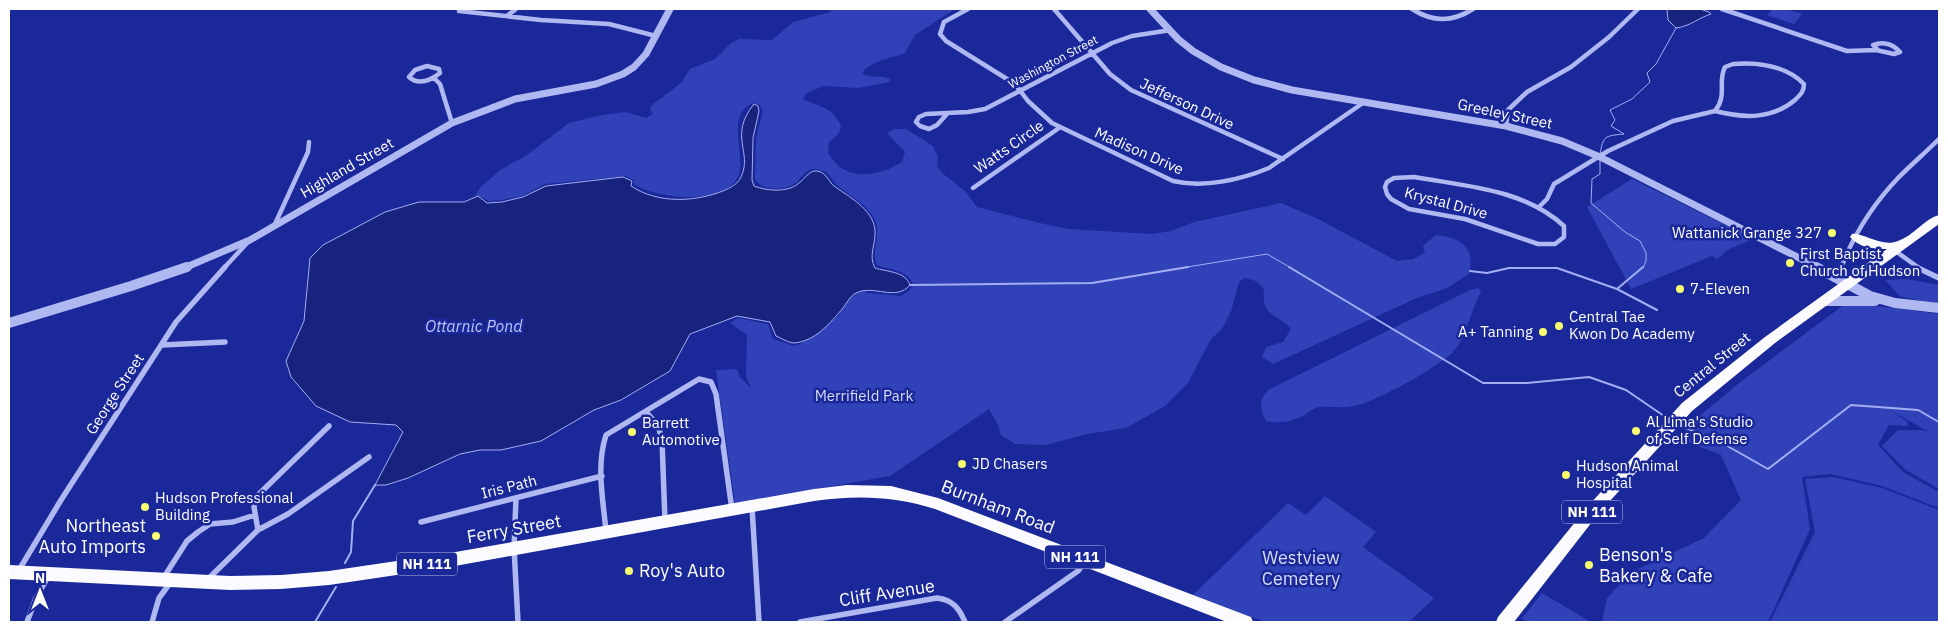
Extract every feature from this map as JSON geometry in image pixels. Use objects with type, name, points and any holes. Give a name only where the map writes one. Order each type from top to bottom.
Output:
[{"type":"main road","name":"Central Street","points":[[1504,622],[1594,509],[1687,407],[1770,340],[1826,302],[1896,248],[1939,219]]},
{"type":"main road","points":[[1856,237],[1878,246],[1896,248]]},
{"type":"main road","name":"Ferry Street","points":[[13,572],[255,583],[329,578],[383,571],[854,489],[904,493]]},
{"type":"main road","name":"Burnham Road","points":[[904,493],[938,504],[1245,622]]},
{"type":"street","points":[[507,16],[516,9]]},
{"type":"street","name":"Highland Street","points":[[9,323],[199,263],[250,240],[452,123],[512,100],[617,77],[639,62],[656,36],[670,9]]},
{"type":"street","name":"Madison Drive","points":[[968,9],[944,22],[940,32],[943,38],[1015,84],[1040,114],[1059,128],[1155,174],[1187,184],[1208,183],[1252,175],[1269,168],[1363,103]]},
{"type":"street","name":"Jefferson Drive","points":[[1054,9],[1110,74],[1140,95],[1283,159]]},
{"type":"street","name":"Greeley Street","points":[[1150,9],[1193,51],[1221,67],[1254,80],[1292,90],[1363,103],[1506,126],[1562,140],[1600,156],[1820,268],[1848,285],[1876,299],[1887,302]]},
{"type":"street","points":[[1412,9],[1430,17],[1447,19],[1462,16],[1473,9]]},
{"type":"street","points":[[1506,126],[1508,110],[1527,92],[1571,67],[1604,41],[1638,9]]},
{"type":"street","points":[[1722,9],[1843,50],[1856,52],[1878,50],[1892,54],[1900,52],[1894,46],[1882,43],[1873,44],[1878,50]]},
{"type":"street","points":[[459,10],[547,21],[609,24],[656,36]]},
{"type":"street","name":"Washington Street","points":[[947,114],[940,125],[933,128],[921,127],[916,122],[918,117],[923,115],[980,111],[1121,39],[1171,30]]},
{"type":"street","points":[[1538,208],[1547,199],[1554,184],[1600,156],[1664,124],[1715,111],[1745,116],[1776,113],[1790,106],[1802,93],[1804,84],[1792,75],[1771,67],[1745,63],[1729,65],[1722,72],[1723,97],[1715,111]]},
{"type":"street","points":[[432,66],[437,67],[440,71],[434,78],[416,81],[409,76],[416,69],[432,66]]},
{"type":"street","points":[[434,78],[440,84],[452,123]]},
{"type":"street","name":"Watts Circle","points":[[973,188],[1059,128]]},
{"type":"street","points":[[1848,285],[1839,273],[1870,213],[1893,184],[1939,139]]},
{"type":"street","points":[[275,224],[308,152],[309,142]]},
{"type":"street","name":"Krystal Drive","points":[[1410,176],[1497,191],[1538,208],[1553,216],[1562,224],[1565,234],[1561,241],[1551,244],[1534,244],[1465,219],[1405,208],[1391,199],[1385,187],[1392,179],[1410,176]]},
{"type":"street","name":"George Street","points":[[13,572],[176,322],[250,240]]},
{"type":"street","points":[[1896,248],[1916,267],[1939,278]]},
{"type":"street","points":[[1826,302],[1854,300],[1939,308]]},
{"type":"street","points":[[162,345],[226,342]]},
{"type":"street","points":[[606,532],[602,449],[606,435],[621,424],[646,412],[699,379],[707,379],[712,383],[716,394],[732,510]]},
{"type":"street","points":[[646,412],[658,425],[662,440],[665,521]]},
{"type":"street","points":[[258,530],[254,506],[256,496],[329,426]]},
{"type":"street","points":[[205,582],[258,530],[288,514],[369,457]]},
{"type":"street","name":"Iris Path","points":[[422,522],[602,476]]},
{"type":"street","points":[[516,498],[514,548],[518,622]]},
{"type":"street","points":[[752,506],[759,622]]},
{"type":"street","points":[[152,622],[159,598],[187,541],[210,524],[233,522],[255,515]]},
{"type":"street","points":[[1005,622],[1078,571],[1085,561]]},
{"type":"street","points":[[27,622],[36,598],[50,574]]},
{"type":"street","name":"Cliff Avenue","points":[[800,622],[937,598],[948,599],[957,604],[965,622]]},
{"type":"green space","name":"Merrifield Park","points":[[831,9],[955,9],[915,35],[905,53],[881,60],[869,66],[862,74],[887,78],[890,79],[889,82],[858,88],[823,86],[805,94],[803,99],[830,111],[838,120],[841,126],[839,133],[829,142],[828,153],[839,167],[848,172],[872,174],[902,162],[905,152],[887,133],[895,129],[906,129],[933,146],[938,157],[937,166],[942,173],[965,191],[977,207],[1068,229],[1152,234],[1171,231],[1194,222],[1281,203],[1316,218],[1397,261],[1413,259],[1425,253],[1423,246],[1436,235],[1453,239],[1468,251],[1471,265],[1469,274],[1447,288],[1417,298],[1273,364],[1262,357],[1266,347],[1283,342],[1291,329],[1267,309],[1264,289],[1256,281],[1245,278],[1239,282],[1231,311],[1222,329],[1211,339],[1188,383],[1165,406],[1126,428],[1087,434],[1046,445],[1015,444],[1001,435],[989,409],[890,476],[735,503],[716,370],[737,369],[740,377],[751,388],[746,376],[747,335],[730,323],[738,318],[768,324],[773,339],[794,346],[802,343],[839,315],[841,306],[849,296],[861,289],[868,293],[901,296],[909,291],[913,284],[907,275],[877,265],[875,254],[877,226],[872,214],[836,184],[826,172],[819,170],[809,170],[797,182],[787,187],[774,189],[758,183],[755,179],[756,138],[763,111],[760,105],[754,103],[745,108],[740,116],[738,125],[740,169],[738,177],[730,186],[719,192],[705,196],[673,196],[644,189],[634,184],[634,180],[626,176],[545,184],[522,196],[501,200],[489,201],[476,195],[480,188],[500,170],[527,155],[569,123],[602,115],[626,112],[646,118],[653,114],[650,109],[652,105],[681,83],[690,69],[715,59],[731,43],[739,39],[772,40],[793,22],[831,12]]},
{"type":"green space","points":[[1773,9],[1785,9],[1802,14],[1794,24],[1767,15]]},
{"type":"green space","points":[[1632,179],[1754,239],[1729,249],[1717,259],[1712,256],[1631,289],[1587,207]]},
{"type":"green space","points":[[1906,279],[1939,285],[1939,305],[1900,296],[1885,280]]},
{"type":"green space","points":[[1478,288],[1481,292],[1466,330],[1454,351],[1437,365],[1394,390],[1358,405],[1318,407],[1291,421],[1266,421],[1262,412],[1261,402],[1268,390],[1470,290]]},
{"type":"green space","points":[[1845,304],[1939,314],[1939,489],[1906,470],[1882,446],[1898,430],[1929,432],[1888,409],[1908,422],[1908,426],[1889,425],[1878,445],[1903,472],[1939,492],[1939,508],[1882,486],[1831,474],[1802,477],[1810,529],[1768,622],[1602,622],[1607,598],[1632,572],[1704,538],[1741,500],[1721,455],[1685,441],[1685,428],[1738,384]]},
{"type":"green space","points":[[1833,477],[1882,488],[1939,510],[1939,622],[1770,622],[1815,532],[1805,479]]},
{"type":"green space","name":"Westview Cemetery","points":[[1325,496],[1376,532],[1363,547],[1434,598],[1409,622],[1265,622],[1193,595],[1288,503],[1306,515]]},
{"type":"green space","points":[[1542,593],[1591,622],[1527,622],[1522,618]]},
{"type":"water","points":[[1667,9],[1700,9],[1711,14],[1686,26],[1676,28],[1668,20]]},
{"type":"water","name":"Ottarnic Pond","points":[[754,104],[758,106],[759,111],[753,138],[752,180],[754,186],[771,190],[783,190],[794,186],[814,171],[823,173],[834,186],[859,204],[870,216],[875,230],[872,259],[875,268],[900,275],[908,280],[910,285],[898,292],[870,290],[854,294],[828,325],[816,335],[802,342],[794,343],[776,336],[770,322],[737,316],[690,334],[670,371],[621,400],[594,410],[541,441],[501,450],[480,450],[460,454],[408,478],[386,485],[375,485],[403,432],[396,425],[350,422],[316,406],[291,377],[286,361],[304,321],[310,258],[323,245],[385,212],[419,202],[464,202],[478,196],[487,203],[502,202],[523,197],[546,186],[623,177],[632,181],[631,186],[653,196],[689,199],[712,195],[731,187],[741,177],[744,168],[743,125],[746,115]]},
{"type":"waterway","points":[[1600,155],[1602,144],[1606,138],[1624,134],[1611,126],[1615,120],[1610,110],[1632,99],[1650,82],[1647,73],[1656,64],[1676,28]]},
{"type":"waterway","points":[[1600,160],[1600,174],[1592,179],[1591,203],[1625,232],[1640,241],[1646,253],[1646,261],[1643,268]]},
{"type":"waterway","points":[[1181,268],[1267,254],[1291,268]]},
{"type":"waterway","points":[[910,285],[1092,283],[1188,267]]},
{"type":"waterway","points":[[1289,267],[1483,383],[1527,383],[1589,377],[1626,390],[1664,416]]},
{"type":"waterway","points":[[1617,289],[1643,267]]},
{"type":"waterway","points":[[1470,271],[1487,273],[1509,268]]},
{"type":"waterway","points":[[1509,268],[1557,268]]},
{"type":"waterway","points":[[1557,268],[1617,289]]},
{"type":"waterway","points":[[1617,289],[1657,310]]},
{"type":"waterway","points":[[1684,427],[1722,443],[1768,469],[1851,405],[1918,410],[1939,422]]},
{"type":"waterway","points":[[345,563],[351,552],[353,521],[375,485]]},
{"type":"waterway","points":[[315,622],[336,587]]},
{"type":"place","name":"Wattanick Grange 327","points":[[1832,233]]},
{"type":"place","name":"First Baptist Church of Hudson","points":[[1790,263]]},
{"type":"place","name":"7-Eleven","points":[[1680,289]]},
{"type":"place","name":"Central Tae Kwon Do Academy","points":[[1559,326]]},
{"type":"place","name":"A+ Tanning","points":[[1543,332]]},
{"type":"place","name":"Al Lima's Studio of Self Defense","points":[[1636,431]]},
{"type":"place","name":"Barrett Automotive","points":[[632,432]]},
{"type":"place","name":"JD Chasers","points":[[962,464]]},
{"type":"place","name":"Hudson Animal Hospital","points":[[1566,475]]},
{"type":"place","name":"Hudson Professional Building","points":[[145,507]]},
{"type":"place","name":"Northeast Auto Imports","points":[[156,536]]},
{"type":"place","name":"Benson's Bakery & Cafe","points":[[1589,565]]},
{"type":"place","name":"Roy's Auto","points":[[629,571]]}]
